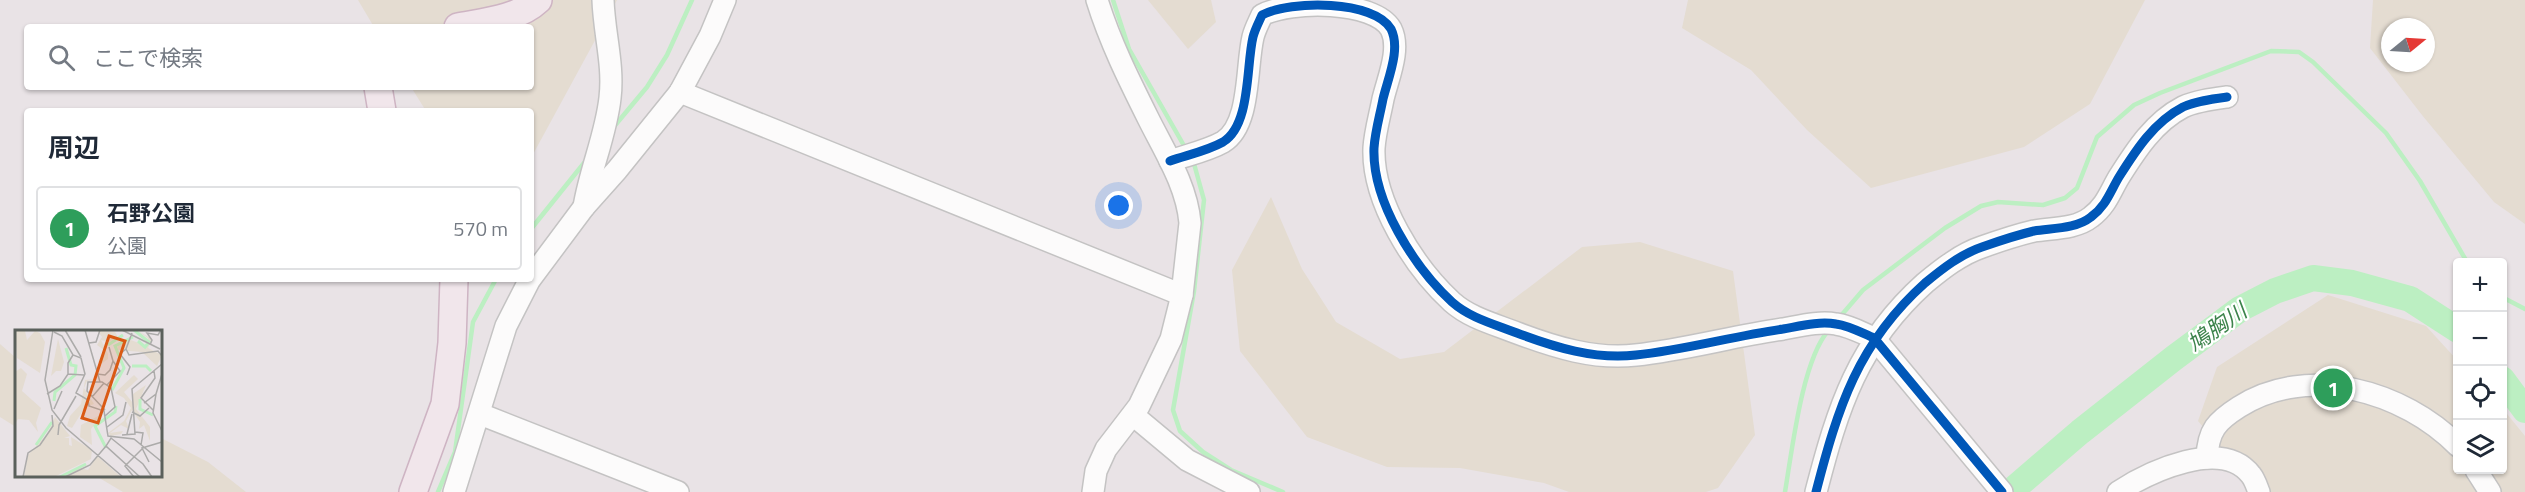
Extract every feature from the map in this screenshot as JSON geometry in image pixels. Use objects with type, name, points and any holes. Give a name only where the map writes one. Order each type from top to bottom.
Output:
[{"type":"main road","points":[[473,24],[502,18],[531,6],[538,0]]},
{"type":"main road","points":[[378,90],[382,108]]},
{"type":"main road","points":[[413,492],[445,404],[452,343],[454,282]]},
{"type":"street","points":[[584,207],[589,178],[603,135],[610,97],[610,46],[603,0]]},
{"type":"street","points":[[534,274],[543,258],[680,92],[710,36],[725,0]]},
{"type":"street","points":[[1093,492],[1096,471],[1106,449],[1133,415],[1171,339],[1182,295],[1189,212],[1170,161],[1119,63],[1097,0]]},
{"type":"street","points":[[1170,161],[1211,147],[1224,141],[1235,132],[1242,115],[1253,36],[1262,15],[1276,7],[1361,3],[1379,14],[1392,30],[1395,50],[1374,147],[1375,163],[1388,209],[1403,244],[1451,302],[1470,315],[1550,345],[1595,355],[1634,356],[1733,336],[1816,324],[1850,327],[1874,338],[2000,489]]},
{"type":"street","points":[[680,92],[1182,295]]},
{"type":"street","points":[[1816,492],[1826,453],[1852,379],[1874,338],[1909,298],[1952,262],[1980,248],[2034,231],[2064,227],[2088,220],[2108,200],[2118,180],[2148,134],[2183,107],[2227,97]]},
{"type":"street","points":[[454,492],[506,326],[529,282]]},
{"type":"street","points":[[2207,458],[2207,440],[2218,421],[2258,395],[2279,389],[2322,385],[2373,394],[2416,412],[2453,443]]},
{"type":"street","points":[[480,414],[678,492]]},
{"type":"street","points":[[1133,415],[1187,460],[1249,492]]},
{"type":"street","points":[[2118,492],[2141,477],[2207,458],[2235,462],[2251,475],[2259,492]]},
{"type":"street","points":[[2479,474],[2490,492]]},
{"type":"shaded area","points":[[358,0],[617,0],[534,152],[534,108],[424,108],[413,90],[534,90],[534,24],[372,24]]},
{"type":"shaded area","points":[[1148,0],[1211,0],[1216,22],[1188,49]]},
{"type":"shaded area","points":[[1688,0],[2145,0],[2090,104],[2024,147],[1871,188],[1807,130],[1751,70],[1682,28]]},
{"type":"shaded area","points":[[2373,0],[2525,0],[2525,224],[2494,202],[2389,72],[2435,72],[2435,18],[2381,18],[2381,62],[2370,48]]},
{"type":"shaded area","points":[[1271,197],[1302,269],[1336,322],[1400,359],[1444,352],[1582,247],[1640,242],[1733,271],[1755,435],[1718,488],[1706,492],[1569,492],[1544,483],[1460,468],[1387,467],[1307,437],[1240,351],[1232,270]]},
{"type":"shaded area","points":[[2328,295],[2426,326],[2453,356],[2453,474],[2507,474],[2507,414],[2525,436],[2525,492],[2269,492],[2259,470],[2220,447],[2198,421],[2217,367]]},
{"type":"shaded area","points":[[0,344],[15,357],[15,426],[0,417]]},
{"type":"shaded area","points":[[162,439],[208,462],[246,492],[123,492],[98,477],[162,477]]},
{"type":"waterway","points":[[612,129],[647,87],[667,55],[692,0]]},
{"type":"waterway","points":[[1113,0],[1129,49],[1187,151]]},
{"type":"waterway","points":[[1839,318],[1863,290],[1945,228],[1981,206],[1998,202],[2043,205],[2065,198],[2077,188],[2097,137],[2134,105],[2271,51],[2299,52],[2313,62],[2386,133],[2420,181],[2465,258]]},
{"type":"waterway","points":[[534,225],[588,158]]},
{"type":"waterway","points":[[1193,160],[1204,200],[1194,291],[1173,410],[1180,431],[1203,452],[1231,470],[1283,492]]},
{"type":"waterway","name":"鳩胸川","points":[[2010,492],[2080,432],[2174,358],[2240,309],[2275,291],[2313,278],[2352,283],[2410,299],[2453,327]]},
{"type":"waterway","points":[[438,492],[455,452],[473,322],[494,282]]},
{"type":"waterway","points":[[2507,300],[2525,309]]},
{"type":"waterway","points":[[1785,492],[1805,384],[1811,363],[1828,331]]},
{"type":"waterway","name":"鳩胸川","points":[[2507,386],[2525,410]]},
{"type":"cycle path","points":[[1170,161],[1217,145],[1232,134],[1243,109],[1253,37],[1262,15],[1275,10],[1311,5],[1368,12],[1382,19],[1391,29],[1395,45],[1393,64],[1383,99],[1374,148],[1375,168],[1380,190],[1398,232],[1410,252],[1438,288],[1459,308],[1483,320],[1545,343],[1605,356],[1654,353],[1810,324],[1830,323],[1846,326],[1874,338],[2002,492]]},
{"type":"cycle path","points":[[1816,492],[1842,404],[1867,353],[1902,306],[1925,283],[1952,262],[1974,250],[2034,231],[2071,226],[2085,221],[2100,208],[2139,147],[2163,120],[2188,105],[2227,97]]},
{"type":"place","name":"石野公園","points":[[2333,388]]}]
